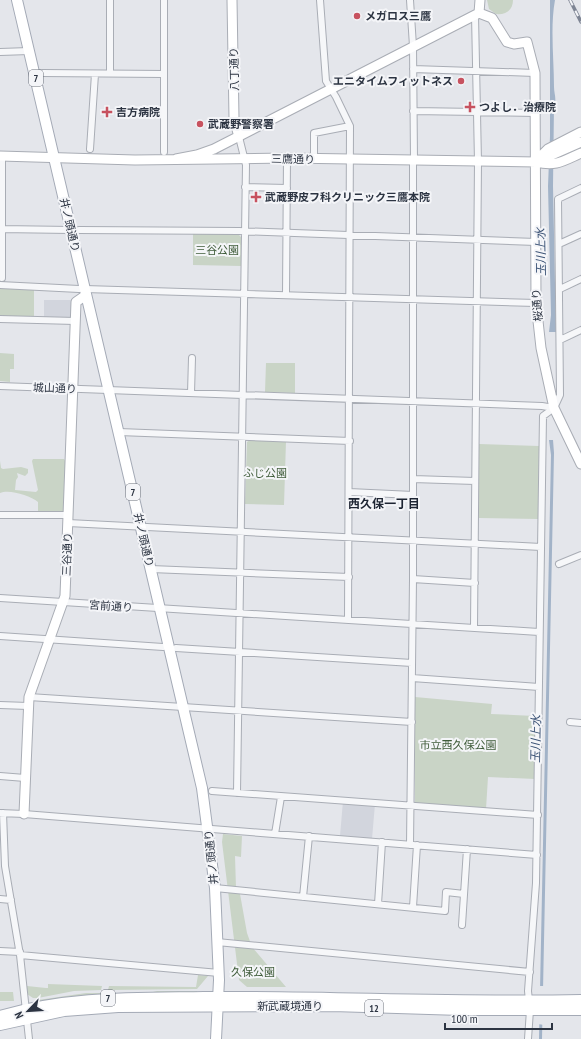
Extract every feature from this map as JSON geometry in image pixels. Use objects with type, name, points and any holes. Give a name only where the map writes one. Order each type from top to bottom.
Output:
[{"type":"main road","name":"井ノ頭通り","points":[[17,0],[54,157],[75,230],[83,291],[110,391],[202,788],[215,888],[219,973],[216,1039]]},
{"type":"main road","name":"新武蔵境通り","points":[[0,1016],[86,1008],[217,1002],[461,1010],[549,1005],[581,1000]]},
{"type":"main road","name":"新武蔵境通り","points":[[549,1005],[581,1010]]},
{"type":"main road","name":"新武蔵境通り","points":[[0,1026],[26,1014]]},
{"type":"street","points":[[110,0],[110,73]]},
{"type":"street","points":[[164,0],[164,152]]},
{"type":"street","name":"八丁通り","points":[[232,0],[234,118],[239,137]]},
{"type":"street","points":[[320,0],[326,81],[350,126],[350,441],[348,620]]},
{"type":"street","points":[[410,0],[413,46],[414,160],[412,238],[413,624],[410,845]]},
{"type":"street","points":[[474,628],[476,544],[475,481],[478,162],[476,71],[477,14],[480,0]]},
{"type":"street","points":[[176,159],[197,155],[239,137],[331,88],[477,14]]},
{"type":"street","name":"桜通り","points":[[477,14],[492,18],[507,42],[514,44],[527,42],[535,73],[536,303],[541,348],[554,408],[581,464]]},
{"type":"street","points":[[0,52],[29,51]]},
{"type":"street","points":[[413,69],[535,73]]},
{"type":"street","points":[[42,73],[164,74]]},
{"type":"street","points":[[90,149],[95,74]]},
{"type":"street","points":[[413,111],[536,113]]},
{"type":"street","points":[[314,159],[314,133],[350,126]]},
{"type":"street","points":[[581,132],[548,149],[536,162],[548,165],[558,164],[581,152]]},
{"type":"street","points":[[237,792],[244,395],[243,293],[245,231],[244,159],[239,137]]},
{"type":"street","name":"三鷹通り","points":[[1,156],[135,160],[287,158],[536,162],[581,142]]},
{"type":"street","points":[[1,156],[2,278]]},
{"type":"street","points":[[286,295],[287,158]]},
{"type":"street","points":[[245,187],[287,188]]},
{"type":"street","points":[[528,1039],[531,1005],[530,972],[538,815],[539,632],[543,416],[554,408],[560,395],[560,244],[558,200],[581,188]]},
{"type":"street","points":[[1,229],[245,231],[536,242]]},
{"type":"street","points":[[560,244],[581,234]]},
{"type":"street","points":[[560,289],[581,279]]},
{"type":"street","points":[[0,284],[83,291],[243,293],[536,303]]},
{"type":"street","name":"三谷通り","points":[[24,814],[28,702],[48,640],[65,596],[76,302],[83,291]]},
{"type":"street","points":[[0,319],[75,321]]},
{"type":"street","points":[[560,340],[581,330]]},
{"type":"street","points":[[191,394],[192,358]]},
{"type":"street","name":"城山通り","points":[[0,386],[542,406],[554,408]]},
{"type":"street","points":[[119,432],[350,441]]},
{"type":"street","points":[[413,479],[475,481]]},
{"type":"street","points":[[349,492],[413,495]]},
{"type":"street","points":[[0,515],[242,532],[541,547]]},
{"type":"street","points":[[559,564],[581,555]]},
{"type":"street","points":[[151,569],[349,577]]},
{"type":"street","points":[[413,579],[475,583]]},
{"type":"street","name":"宮前通り","points":[[0,598],[539,632]]},
{"type":"street","points":[[0,636],[163,647]]},
{"type":"street","points":[[176,648],[412,663]]},
{"type":"street","points":[[412,678],[539,687]]},
{"type":"street","points":[[0,704],[28,702],[183,708],[412,722]]},
{"type":"street","points":[[570,722],[581,723]]},
{"type":"street","points":[[0,776],[25,778]]},
{"type":"street","points":[[212,791],[538,815]]},
{"type":"street","points":[[275,834],[281,797]]},
{"type":"street","points":[[29,1039],[20,954],[4,866],[2,813],[537,855]]},
{"type":"street","points":[[303,896],[309,836]]},
{"type":"street","points":[[378,904],[382,842]]},
{"type":"street","points":[[413,907],[417,845]]},
{"type":"street","points":[[462,925],[467,849]]},
{"type":"street","points":[[215,888],[445,910],[446,892],[464,894]]},
{"type":"street","points":[[0,899],[11,900]]},
{"type":"street","points":[[217,942],[530,972]]},
{"type":"street","points":[[0,951],[219,973]]},
{"type":"shaded area","points":[[44,300],[71,300],[71,318],[44,318]]},
{"type":"shaded area","points":[[343,801],[375,804],[372,839],[340,836]]},
{"type":"green space","points":[[487,0],[513,0],[513,4],[506,13],[496,14],[489,9]]},
{"type":"green space","name":"三谷公園","points":[[193,233],[238,234],[241,237],[241,266],[193,265]]},
{"type":"green space","points":[[0,286],[34,287],[34,317],[0,316]]},
{"type":"green space","points":[[0,353],[14,354],[14,369],[10,369],[10,382],[0,381]]},
{"type":"green space","points":[[266,363],[295,363],[295,393],[265,392]]},
{"type":"green space","name":"ふじ公園","points":[[250,440],[286,441],[284,505],[245,504],[247,442]]},
{"type":"green space","points":[[479,444],[539,446],[538,519],[479,518]]},
{"type":"green space","points":[[33,459],[64,459],[68,466],[65,513],[38,512],[38,502],[30,498],[9,492],[0,493],[0,461],[1,468],[3,469],[21,467],[28,469],[28,473],[25,476],[17,473],[18,477],[16,480],[15,490],[36,492],[38,490],[32,461]]},
{"type":"green space","name":"市立西久保公園","points":[[415,697],[492,704],[491,714],[535,716],[535,779],[488,777],[486,809],[415,803]]},
{"type":"green space","name":"久保公園","points":[[223,834],[242,836],[241,857],[235,856],[236,888],[240,894],[247,933],[252,947],[286,987],[247,987],[239,980],[222,842]]},
{"type":"green space","points":[[198,975],[208,976],[197,989],[108,990],[109,986],[196,987]]},
{"type":"green space","points":[[48,984],[102,986],[101,990],[74,991],[38,998],[33,998],[27,994],[27,986],[48,988]]},
{"type":"green space","points":[[157,991],[197,991],[197,994],[78,996],[39,1002],[38,1000],[86,993],[149,993]]},
{"type":"green space","points":[[0,992],[13,992],[14,1001],[0,1001]]},
{"type":"water","points":[[550,0],[555,0],[552,32],[555,99],[553,186],[556,332],[549,332],[551,315],[548,186],[550,136]]},
{"type":"water","points":[[549,440],[553,440],[554,453],[542,1039],[539,1039],[551,455]]},
{"type":"pier","points":[[538,986],[545,986],[545,1025],[537,1024]]},
{"type":"railway","points":[[570,0],[581,22]]},
{"type":"place","name":"メガロス三鷹","points":[[357,16]]},
{"type":"place","name":"エニタイムフィットネス","points":[[461,81]]},
{"type":"place","name":"つよし．治療院","points":[[470,107]]},
{"type":"place","name":"吉方病院","points":[[107,112]]},
{"type":"place","name":"武蔵野警察署","points":[[200,124]]},
{"type":"place","name":"武蔵野皮フ科クリニック三鷹本院","points":[[256,197]]},
{"type":"district","name":"西久保一丁目","points":[[384,504]]},
{"type":"water label","name":"玉川上水","points":[[541,252]]},
{"type":"water label","name":"玉川上水","points":[[536,739]]}]
